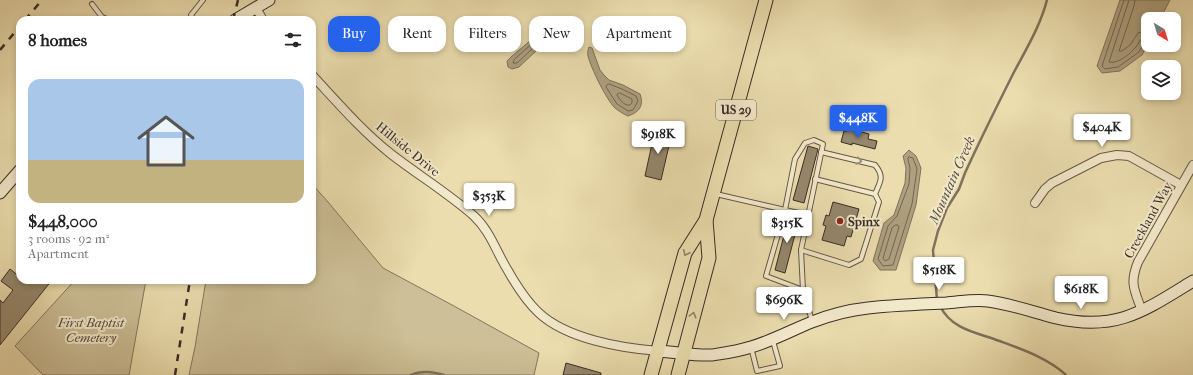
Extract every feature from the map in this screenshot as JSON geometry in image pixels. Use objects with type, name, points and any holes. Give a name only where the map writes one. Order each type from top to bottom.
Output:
[{"type":"main road","name":"US 29","points":[[651,375],[684,253],[706,220],[766,0]]},
{"type":"main road","name":"US 29","points":[[678,375],[709,258],[706,220]]},
{"type":"street","points":[[242,16],[269,0]]},
{"type":"street","points":[[256,8],[261,16]]},
{"type":"street","name":"Hillside Drive","points":[[316,79],[379,143],[475,216],[490,236],[517,286],[529,303],[540,314],[553,324],[589,339],[632,349],[658,351]]},
{"type":"street","points":[[1035,203],[1045,189],[1052,183],[1101,158],[1110,156],[1129,156],[1181,185]]},
{"type":"street","name":"Creekland Way","points":[[1142,312],[1132,280],[1134,270],[1193,164]]},
{"type":"street","points":[[0,193],[16,175]]},
{"type":"street","points":[[658,351],[712,355],[751,347],[812,322],[852,310],[969,301],[1000,303],[1057,318],[1079,322],[1111,321],[1142,312],[1193,281]]},
{"type":"lane","points":[[192,16],[203,0]]},
{"type":"lane","points":[[92,4],[102,16]]},
{"type":"lane","points":[[803,290],[766,276],[785,210],[795,159],[805,143],[814,140],[823,144],[801,250],[803,290],[812,322]]},
{"type":"lane","points":[[801,250],[850,265],[861,259],[879,202],[875,194],[882,177],[881,172],[875,165],[821,152]]},
{"type":"lane","points":[[815,179],[875,194]]},
{"type":"lane","points":[[713,194],[808,215]]},
{"type":"lane","points":[[751,347],[756,373],[780,366],[772,339]]},
{"type":"green space","points":[[316,188],[383,268],[539,353],[534,375],[189,375],[205,284],[316,284]]},
{"type":"green space","name":"First Baptist Cemetery","points":[[71,284],[145,284],[129,375],[43,375],[15,346]]},
{"type":"water","points":[[1120,0],[1170,0],[1164,12],[1141,12],[1141,52],[1144,52],[1142,55],[1120,71],[1102,73],[1097,66]]},
{"type":"water","points":[[529,42],[529,52],[535,52],[519,67],[512,69],[508,67],[507,61],[517,52],[521,52],[521,48]]},
{"type":"water","points":[[589,47],[592,48],[592,52],[593,52],[600,70],[609,80],[623,85],[640,94],[642,102],[640,108],[636,112],[628,116],[611,104],[592,68],[588,52]]},
{"type":"water","points":[[909,150],[916,156],[921,168],[916,205],[896,270],[880,270],[873,261],[884,223],[894,215],[905,183],[906,168],[903,156]]},
{"type":"building","points":[[848,128],[869,134],[868,139],[877,141],[875,149],[852,143],[852,145],[841,142],[844,131],[847,131]]},
{"type":"building","points":[[655,130],[672,133],[661,180],[645,176]]},
{"type":"building","points":[[808,146],[818,149],[804,203],[793,200]]},
{"type":"building","name":"Spinx","points":[[833,202],[859,209],[851,237],[847,236],[844,246],[822,240],[826,226],[823,225],[826,215],[829,216]]},
{"type":"building","points":[[789,216],[799,219],[785,273],[775,270]]},
{"type":"building","points":[[10,269],[16,274],[16,284],[49,284],[0,345],[0,300],[3,303],[13,290],[1,281]]},
{"type":"building","points":[[566,363],[601,373],[601,375],[563,375]]},
{"type":"waterway","name":"Mountain Creek","points":[[937,300],[933,250],[938,231],[947,208],[959,189],[982,136],[1036,29],[1047,0]]},
{"type":"waterway","name":"Mountain Creek","points":[[940,306],[950,319],[963,328],[1041,358],[1066,375]]},
{"type":"waterway","name":"Mountain Creek","points":[[411,375],[419,372],[444,375]]},
{"type":"railway","points":[[28,16],[42,0]]},
{"type":"railway","points":[[234,16],[238,0]]},
{"type":"railway","points":[[0,50],[16,31]]},
{"type":"railway","points":[[175,375],[189,284]]},
{"type":"place","name":"Spinx","points":[[840,221]]}]
